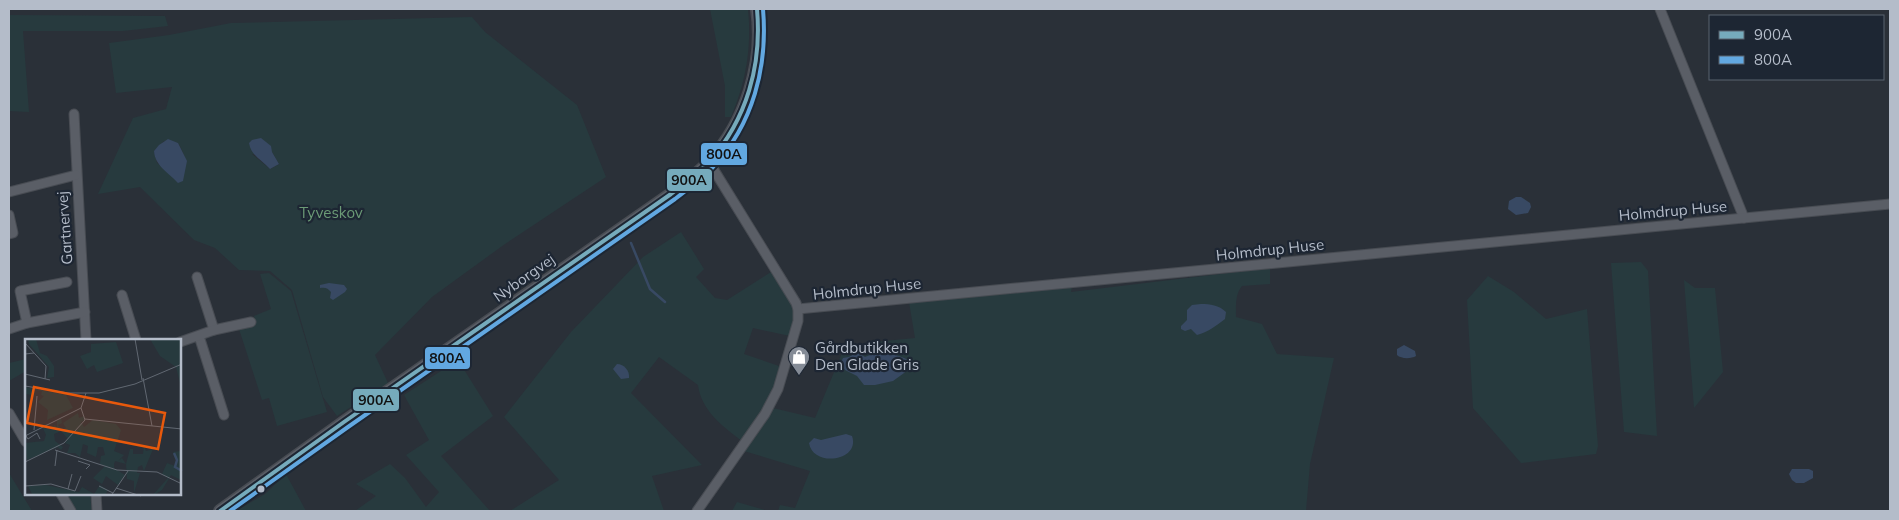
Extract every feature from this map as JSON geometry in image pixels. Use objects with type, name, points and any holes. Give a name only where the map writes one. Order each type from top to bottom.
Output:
[{"type":"street","name":"Nyborgvej","points":[[220,511],[341,424],[671,194],[709,162],[735,125],[745,105],[752,84],[759,39],[757,9]]},
{"type":"street","name":"Holmdrup Huse","points":[[1660,9],[1744,218]]},
{"type":"street","name":"Gartnervej","points":[[74,114],[86,339]]},
{"type":"street","points":[[698,511],[769,406],[778,389],[798,321],[798,309],[792,297],[709,162]]},
{"type":"street","points":[[9,192],[76,175]]},
{"type":"street","name":"Holmdrup Huse","points":[[798,309],[1890,204]]},
{"type":"street","points":[[9,215],[13,233],[9,234]]},
{"type":"street","points":[[197,277],[214,330]]},
{"type":"street","points":[[27,323],[20,291],[68,282]]},
{"type":"street","points":[[122,295],[136,339]]},
{"type":"street","points":[[9,329],[27,323],[84,312]]},
{"type":"street","points":[[181,342],[214,330],[251,322]]},
{"type":"street","points":[[200,336],[224,415]]},
{"type":"street","points":[[9,413],[23,429]]},
{"type":"street","points":[[62,495],[71,511]]},
{"type":"street","points":[[96,495],[97,511]]},
{"type":"green space","points":[[710,9],[748,9],[749,37],[747,64],[741,91],[731,117],[725,117],[725,86]]},
{"type":"green space","points":[[9,15],[165,16],[168,26],[123,31],[23,31],[29,112],[9,111]]},
{"type":"green space","name":"Tyveskov","points":[[472,17],[485,32],[577,105],[606,177],[505,244],[432,297],[375,355],[388,383],[337,416],[323,397],[292,290],[270,271],[239,270],[215,248],[194,240],[140,187],[98,194],[133,118],[166,109],[172,87],[116,93],[109,43],[169,35],[231,23]],"holes":[[[164,141],[178,143],[182,150],[185,159],[183,181],[157,163],[154,151]],[[272,152],[279,164],[270,169],[252,154]]]},
{"type":"green space","points":[[681,232],[704,269],[696,277],[715,298],[727,300],[771,272],[791,302],[794,316],[790,336],[753,328],[744,354],[779,366],[774,387],[760,414],[742,441],[721,424],[708,410],[703,402],[698,385],[659,357],[631,393],[702,465],[652,476],[664,511],[510,511],[559,480],[504,417],[571,332],[643,257]]},
{"type":"green space","points":[[1641,262],[1648,271],[1657,436],[1624,432],[1611,263]]},
{"type":"green space","points":[[1270,268],[1270,284],[1242,286],[1236,300],[1236,317],[1262,324],[1277,354],[1334,358],[1310,464],[1306,511],[778,511],[780,505],[795,508],[810,471],[744,451],[773,408],[815,418],[842,353],[874,342],[915,338],[909,302],[1072,286],[1071,292]]},
{"type":"green space","points":[[269,273],[291,291],[327,412],[277,426],[269,398],[262,400],[239,329],[256,324],[254,316],[271,309],[260,274]]},
{"type":"green space","points":[[1488,276],[1514,292],[1546,319],[1587,309],[1598,446],[1596,454],[1521,463],[1473,408],[1467,300]]},
{"type":"green space","points":[[1684,280],[1695,288],[1715,288],[1723,372],[1694,408]]},
{"type":"green space","points":[[25,359],[25,372],[9,381],[9,363]]},
{"type":"green space","points":[[458,360],[493,416],[441,456],[490,511],[355,511],[376,496],[356,484],[390,464],[405,478],[426,507],[439,492],[406,455],[429,440],[404,395]]},
{"type":"green space","points":[[9,473],[32,511],[9,511]]},
{"type":"green space","points":[[286,474],[306,511],[236,511],[265,494]]},
{"type":"green space","points":[[67,495],[90,495],[92,511],[76,511]]},
{"type":"green space","points":[[737,502],[768,511],[732,511]]},
{"type":"water","points":[[261,138],[271,146],[272,152],[279,164],[270,169],[254,155],[250,147],[249,143],[252,140]]},
{"type":"water","points":[[168,139],[178,143],[187,161],[183,181],[178,183],[159,165],[155,156],[154,151]]},
{"type":"water","points":[[1516,197],[1521,197],[1530,203],[1531,207],[1528,213],[1516,215],[1508,209],[1509,201]]},
{"type":"water","points":[[329,283],[344,285],[347,289],[333,300],[330,298],[331,292],[329,290],[320,288],[320,285]]},
{"type":"water","points":[[1192,305],[1217,306],[1226,312],[1225,319],[1197,335],[1191,329],[1185,331],[1181,329],[1181,326],[1187,320],[1187,310]]},
{"type":"water","points":[[1404,345],[1415,351],[1416,356],[1406,358],[1397,355],[1397,349]]},
{"type":"water","points":[[857,352],[865,357],[881,353],[898,356],[908,360],[911,368],[893,381],[875,385],[864,385],[857,376],[845,370],[840,364],[843,358]]},
{"type":"water","points":[[617,364],[626,368],[629,378],[621,379],[613,369]]},
{"type":"water","points":[[846,434],[852,436],[853,445],[850,451],[843,456],[835,458],[819,456],[812,451],[809,443],[814,438],[821,440]]},
{"type":"water","points":[[1792,469],[1809,469],[1813,471],[1813,478],[1804,483],[1796,483],[1789,474]]},
{"type":"waterway","points":[[631,243],[650,289],[665,302]]},
{"type":"transit line","name":"900A","points":[[220,511],[344,422],[671,194],[700,171],[709,162],[733,128],[749,90],[757,50],[757,9]]},
{"type":"transit line","name":"800A","points":[[230,511],[675,199],[713,167],[727,150],[738,132],[755,94],[763,52],[763,9]]},
{"type":"place","name":"Gårdbutikken Den Glade Gris","points":[[799,376]]}]
